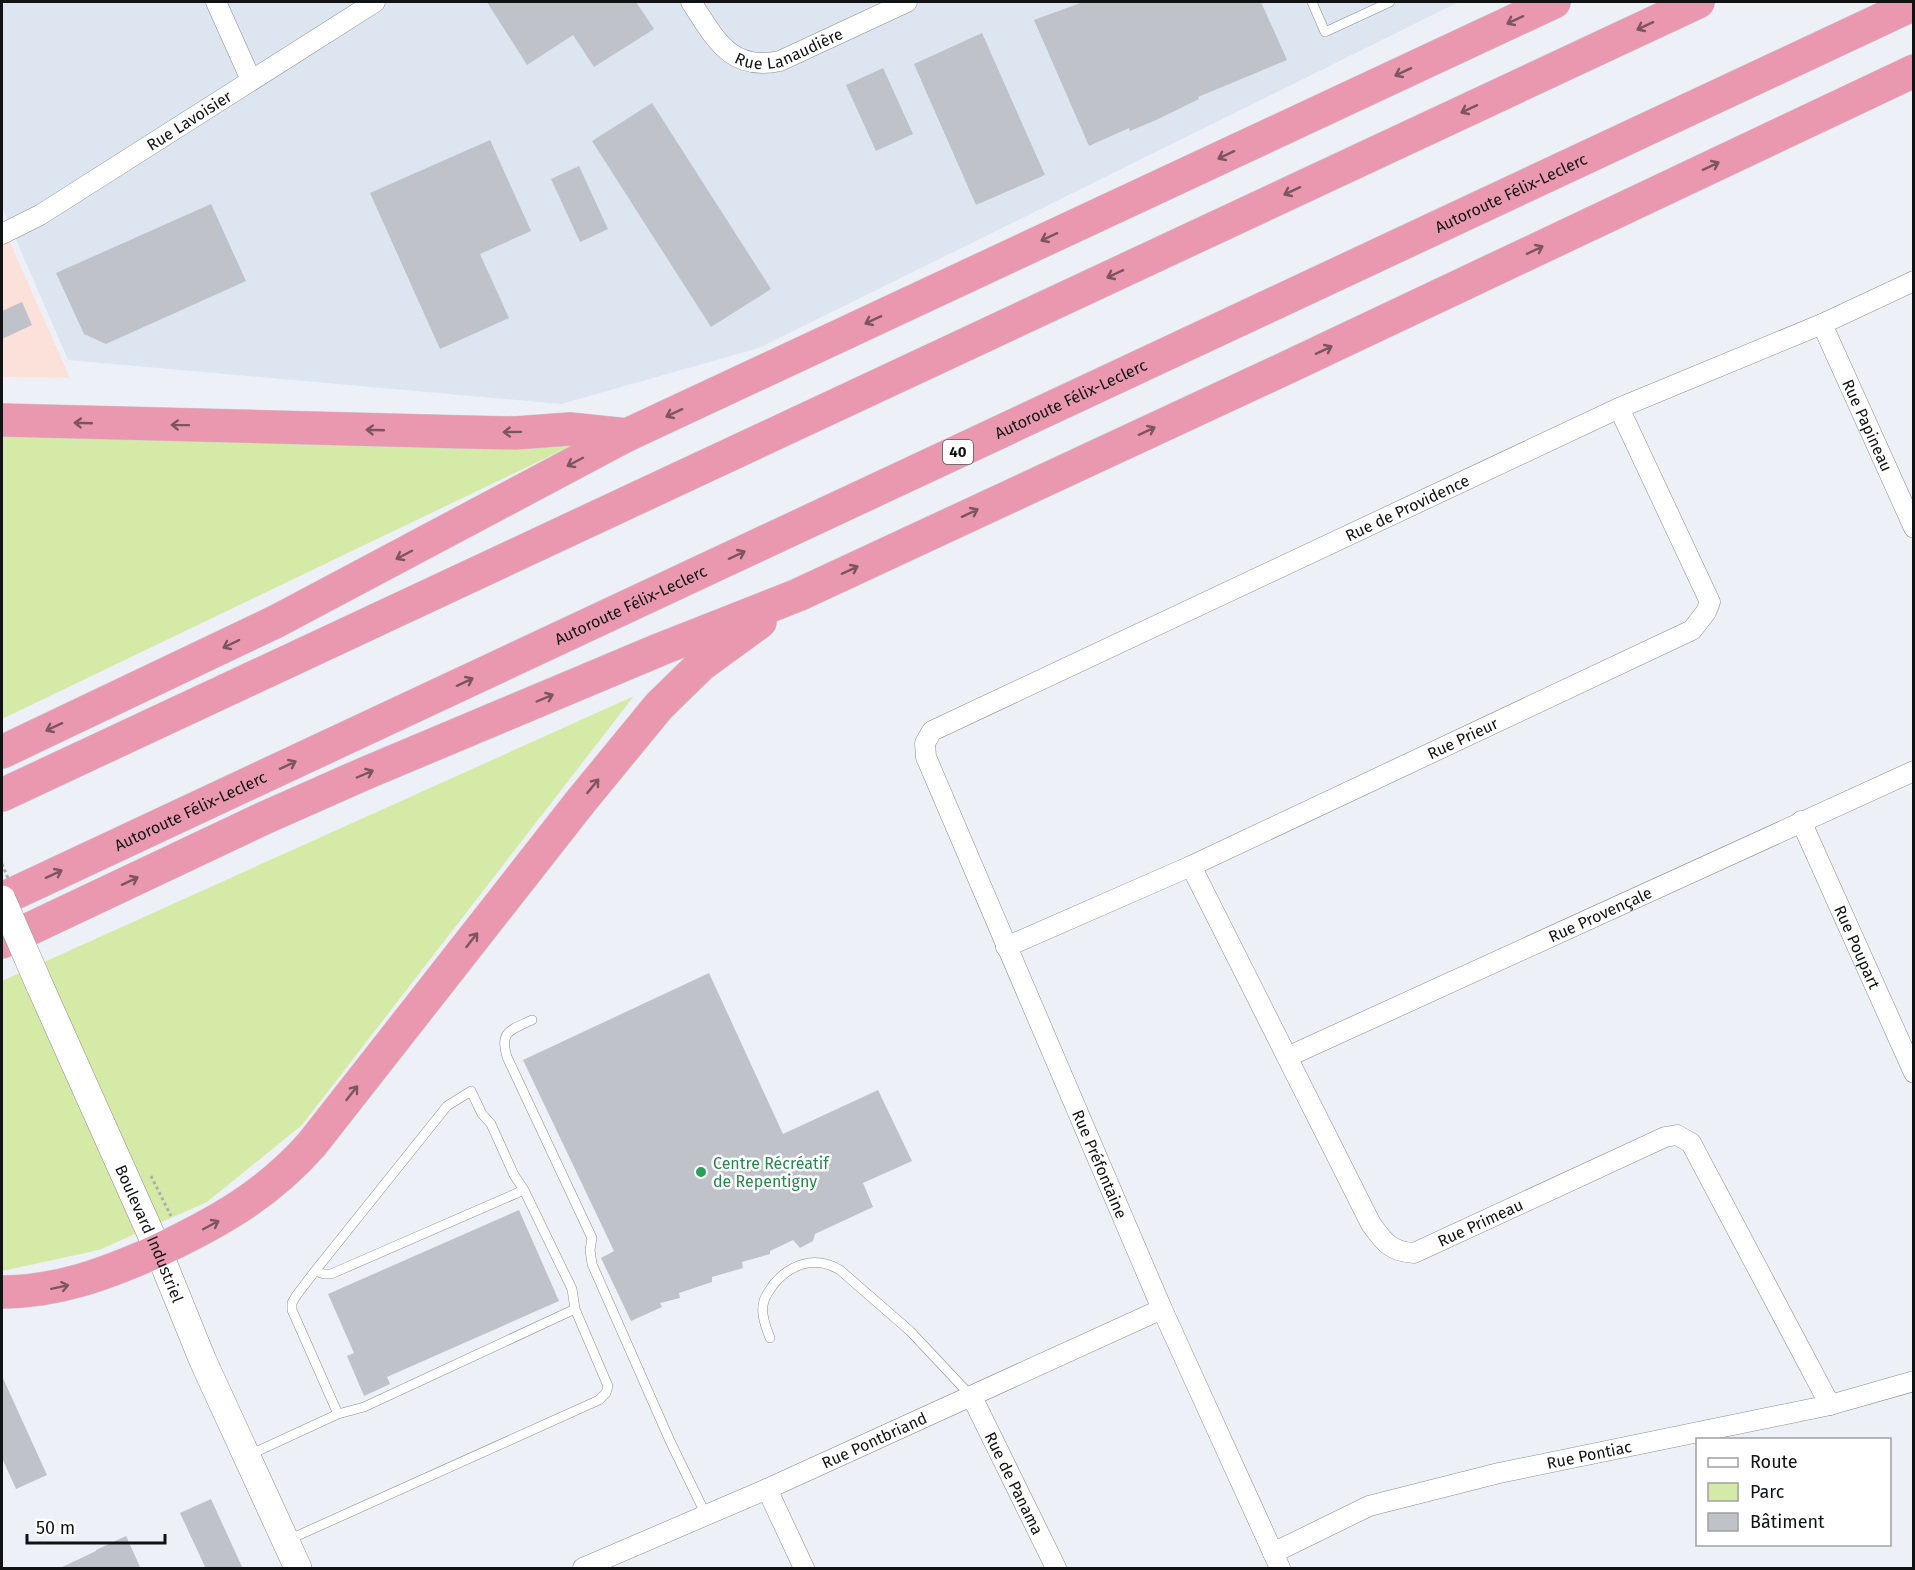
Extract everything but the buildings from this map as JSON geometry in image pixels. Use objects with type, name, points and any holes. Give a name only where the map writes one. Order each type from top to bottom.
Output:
[{"type":"highway","points":[[2,752],[267,626],[627,435],[1554,2]]},
{"type":"highway","points":[[2,795],[1698,2]]},
{"type":"highway","name":"Autoroute Félix-Leclerc","points":[[2,899],[1914,4]]},
{"type":"highway","points":[[1840,106],[1914,65]]},
{"type":"highway","points":[[2,942],[260,820],[356,778],[661,649],[798,595],[1914,71]]},
{"type":"highway","points":[[2,420],[515,433],[570,429],[627,435]]},
{"type":"highway","points":[[2,1292],[26,1292],[63,1287],[113,1270],[204,1229],[264,1191],[312,1144],[581,801],[659,706],[701,665],[798,595]]},
{"type":"street","points":[[216,2],[251,80]]},
{"type":"street","name":"Rue Lavoisier","points":[[2,234],[40,215],[375,2]]},
{"type":"street","name":"Rue Lanaudière","points":[[691,2],[717,41],[734,56],[748,62],[765,64],[780,61],[907,2]]},
{"type":"street","name":"Rue de Providence","points":[[926,757],[925,743],[932,731],[1619,408],[1822,324],[1914,281]]},
{"type":"street","name":"Rue Papineau","points":[[1822,324],[1914,528]]},
{"type":"street","name":"Rue Prieur","points":[[1006,947],[1191,867],[1692,630],[1701,622],[1710,602],[1619,408]]},
{"type":"street","name":"Rue Préfontaine","points":[[926,757],[1162,1309],[1277,1561]]},
{"type":"street","name":"Rue Provençale","points":[[1287,1057],[1914,771]]},
{"type":"street","name":"Rue Poupart","points":[[1801,821],[1914,1073]]},
{"type":"street","name":"Rue Primeau","points":[[1191,867],[1371,1224],[1384,1242],[1401,1252],[1414,1253],[1665,1137],[1677,1135],[1691,1143],[1830,1405]]},
{"type":"street","name":"Boulevard Industriel","points":[[2,899],[158,1250],[196,1347],[298,1569]]},
{"type":"street","name":"Rue Pontbriand","points":[[583,1569],[767,1490],[1162,1309]]},
{"type":"street","name":"Rue Pontiac","points":[[1277,1561],[1347,1516],[1369,1506],[1498,1473],[1830,1405],[1914,1381]]},
{"type":"street","name":"Rue de Panama","points":[[972,1397],[1056,1569]]},
{"type":"street","points":[[767,1490],[804,1569]]},
{"type":"lane","points":[[1312,2],[1325,33],[1390,2]]},
{"type":"lane","points":[[531,1020],[510,1030],[502,1043],[592,1238],[590,1250],[592,1264],[670,1441],[706,1515]]},
{"type":"lane","points":[[286,1541],[599,1400],[606,1393],[608,1386],[575,1310],[572,1289],[524,1190],[514,1175],[491,1124],[482,1114],[471,1091],[447,1106],[436,1117],[292,1303],[292,1310],[338,1414]]},
{"type":"lane","points":[[315,1271],[331,1274],[524,1190]]},
{"type":"lane","points":[[770,1338],[763,1314],[763,1302],[769,1290],[782,1275],[798,1264],[825,1263],[840,1270],[910,1331],[972,1397]]},
{"type":"lane","points":[[246,1456],[338,1414],[363,1407],[575,1310]]},
{"type":"shaded area","points":[[2,2],[1459,2],[759,348],[561,404],[68,360],[2,207]]},
{"type":"shaded area","points":[[2,224],[70,378],[2,377]]},
{"type":"green space","points":[[2,433],[573,445],[2,719]]},
{"type":"green space","points":[[634,696],[302,1125],[207,1202],[99,1250],[2,1271],[2,981]]},
{"type":"place","name":"Centre Récréatif de Repentigny","points":[[701,1172]]}]
